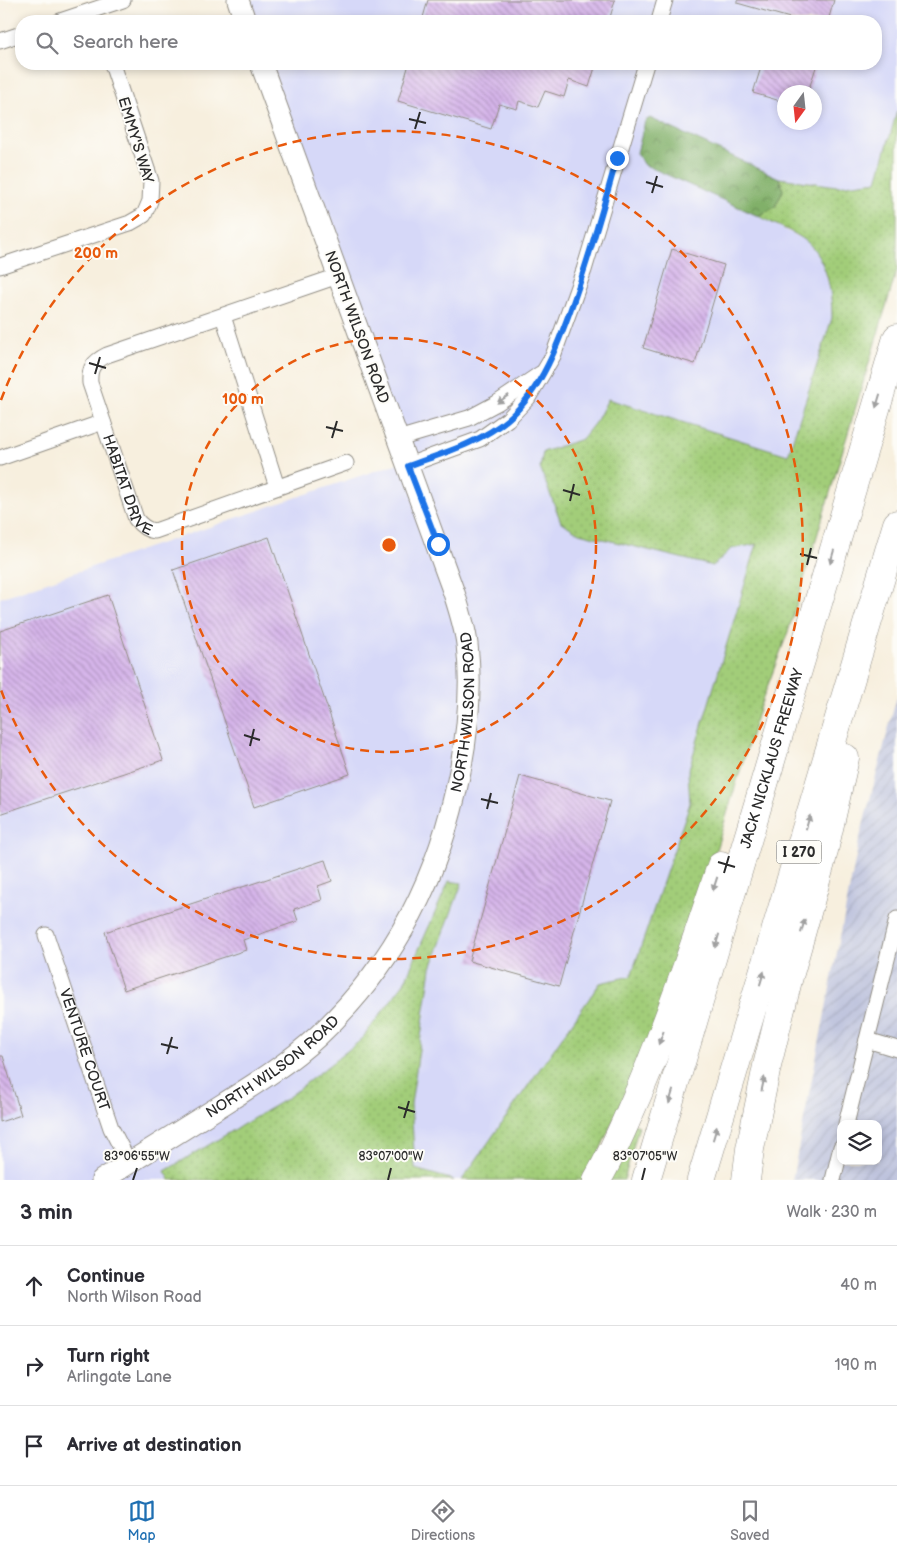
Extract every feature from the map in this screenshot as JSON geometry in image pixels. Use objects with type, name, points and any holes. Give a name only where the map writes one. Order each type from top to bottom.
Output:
[{"type":"highway","name":"JACK NICKLAUS FREEWAY","points":[[646,1180],[897,338]]},
{"type":"highway","name":"I 270","points":[[701,1180],[897,524]]},
{"type":"highway","points":[[746,1180],[750,1149],[767,1066],[788,980],[822,859],[897,535]]},
{"type":"highway","points":[[597,1180],[608,1161],[648,1073],[683,979],[766,726],[812,626]]},
{"type":"main road","points":[[238,0],[243,15]]},
{"type":"main road","name":"NORTH WILSON ROAD","points":[[102,1180],[276,1070],[318,1036],[353,1000],[385,959],[404,929],[432,870],[454,800],[467,727],[470,674],[467,642],[460,613],[438,544],[262,70]]},
{"type":"street","points":[[97,15],[123,0]]},
{"type":"street","points":[[661,15],[665,0]]},
{"type":"street","points":[[0,41],[15,36]]},
{"type":"street","name":"EMMY'S WAY","points":[[0,266],[130,223],[144,215],[150,201],[151,181],[114,70]]},
{"type":"street","points":[[408,466],[480,439],[508,419],[528,398],[544,372],[562,336],[584,270],[644,70]]},
{"type":"street","name":"HABITAT DRIVE","points":[[338,276],[107,355],[96,360],[90,371],[90,383],[136,518],[140,525],[147,530],[155,531],[346,463]]},
{"type":"street","points":[[223,316],[277,487]]},
{"type":"street","points":[[398,439],[469,418],[497,403],[544,372]]},
{"type":"street","name":"HABITAT DRIVE","points":[[0,458],[103,422]]},
{"type":"street","points":[[847,1120],[897,919]]},
{"type":"street","name":"VENTURE COURT","points":[[46,934],[111,1128],[129,1163]]},
{"type":"street","points":[[867,1040],[897,1049]]},
{"type":"street","points":[[834,1180],[837,1165]]},
{"type":"shaded area","points":[[242,0],[897,0],[897,111],[877,181],[837,186],[779,178],[650,118],[643,164],[758,216],[805,240],[821,257],[832,298],[832,318],[788,455],[608,399],[597,420],[582,439],[543,452],[712,566],[731,549],[757,543],[688,772],[690,803],[631,976],[600,983],[462,1180],[454,1180],[415,1170],[411,1104],[431,968],[462,883],[450,881],[404,983],[361,1040],[286,1099],[165,1171],[170,1180],[0,1180],[0,598],[407,460],[260,70],[882,70],[882,15],[242,15]]},
{"type":"shaded area","points":[[897,696],[897,1180],[792,1180],[859,841]]},
{"type":"green space","points":[[897,111],[897,270],[789,629],[759,709],[704,889],[659,1016],[587,1180],[462,1180],[600,983],[631,976],[690,803],[688,772],[757,544],[731,549],[713,566],[579,533],[561,522],[540,468],[543,452],[582,439],[597,420],[608,399],[788,455],[832,318],[831,297],[827,276],[813,248],[796,234],[758,216],[775,207],[783,190],[779,178],[837,186],[877,181]]},
{"type":"green space","points":[[650,118],[779,178],[783,190],[775,207],[758,216],[643,164],[637,153],[645,121]]},
{"type":"green space","points":[[449,881],[462,883],[431,968],[411,1104],[415,1169],[454,1180],[170,1180],[165,1171],[286,1099],[361,1040],[404,983]]},
{"type":"green space","points":[[634,1124],[639,1126],[624,1180],[607,1180]]},
{"type":"building","points":[[428,0],[615,0],[611,15],[424,15]]},
{"type":"building","points":[[737,0],[834,0],[830,15],[779,15],[737,3]]},
{"type":"building","points":[[407,70],[594,70],[589,87],[569,80],[564,97],[545,91],[538,107],[519,101],[517,109],[499,104],[491,129],[398,101]]},
{"type":"building","points":[[760,70],[815,70],[810,85],[777,85],[777,100],[753,93]]},
{"type":"building","points":[[672,249],[724,265],[695,364],[643,348]]},
{"type":"building","points":[[269,537],[350,774],[254,807],[173,570]]},
{"type":"building","points":[[108,595],[163,760],[0,814],[0,631]]},
{"type":"building","points":[[520,776],[610,801],[559,986],[469,961]]},
{"type":"building","points":[[325,860],[332,881],[318,886],[322,900],[294,909],[298,921],[243,940],[246,950],[124,990],[105,932]]},
{"type":"building","points":[[0,1056],[3,1056],[21,1115],[0,1122]]},
{"type":"route","points":[[438,544],[408,466],[480,439],[508,419],[528,398],[553,356],[562,336],[584,270],[617,158]]}]
